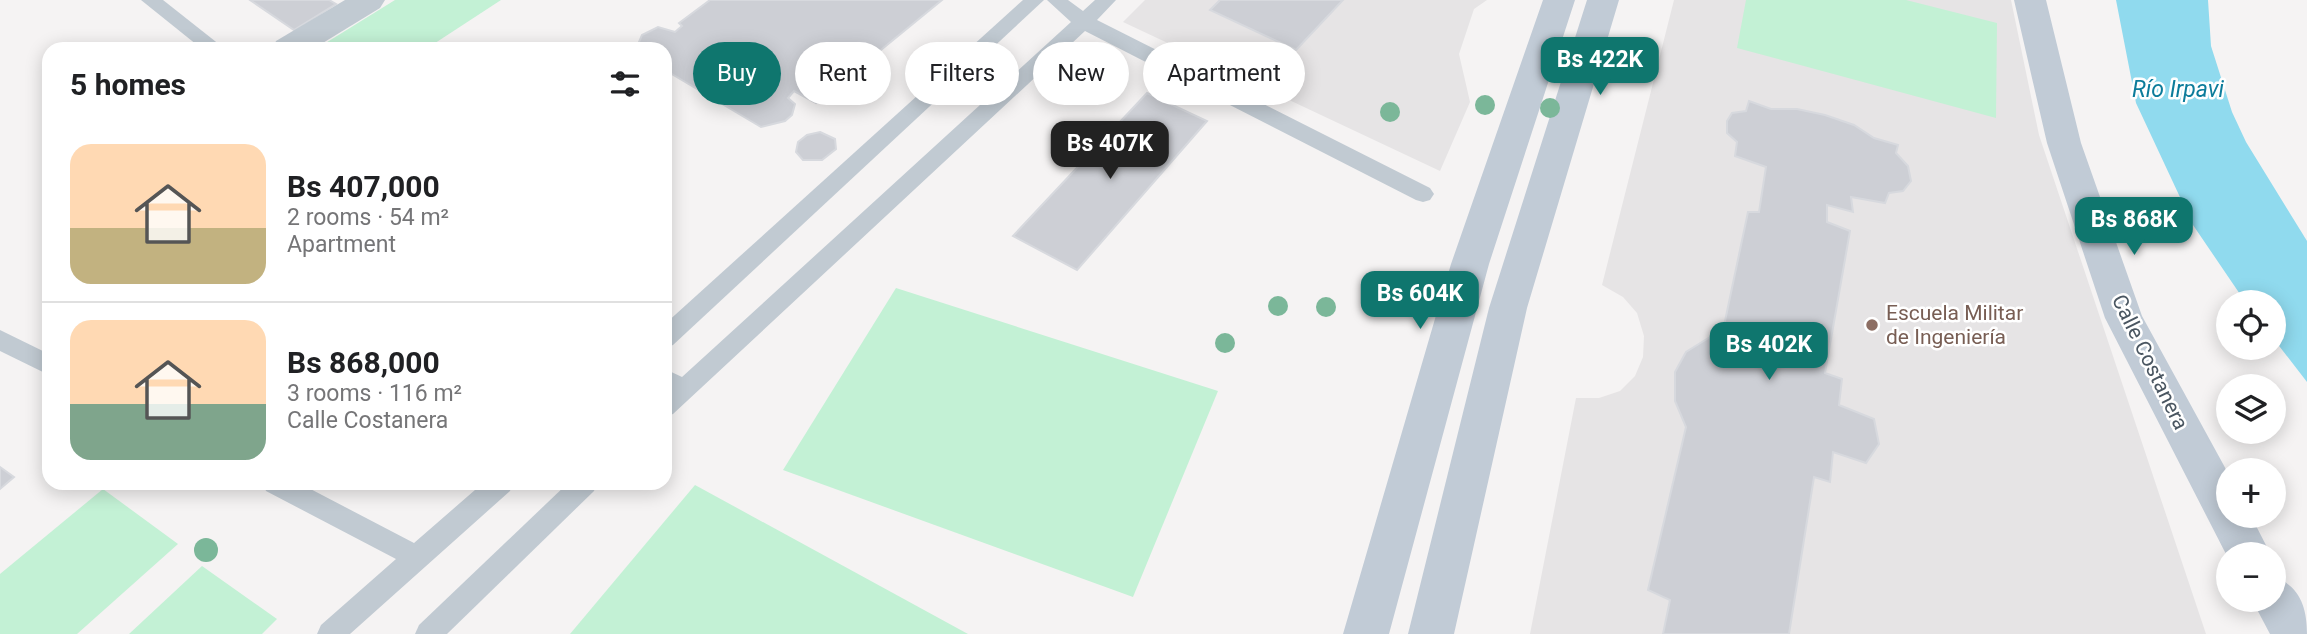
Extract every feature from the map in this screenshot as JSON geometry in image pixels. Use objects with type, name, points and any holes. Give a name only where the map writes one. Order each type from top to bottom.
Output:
[{"type":"main road","points":[[1366,634],[1470,264],[1559,0]]},
{"type":"main road","points":[[1431,634],[1508,308],[1603,0]]},
{"type":"main road","name":"Calle Costanera","points":[[2030,0],[2064,143],[2124,318],[2242,542]]},
{"type":"main road","points":[[1542,49],[1583,60]]},
{"type":"main road","points":[[2282,612],[2295,634]]},
{"type":"street","points":[[300,42],[369,0]]},
{"type":"lane","points":[[150,0],[206,42]]},
{"type":"lane","points":[[672,332],[1035,0]]},
{"type":"lane","points":[[1056,0],[1084,22],[1423,194]]},
{"type":"lane","points":[[674,384],[1107,0]]},
{"type":"lane","points":[[0,340],[42,361]]},
{"type":"lane","points":[[289,490],[416,556]]},
{"type":"lane","points":[[330,634],[493,490]]},
{"type":"lane","points":[[428,634],[578,490]]},
{"type":"shaded area","points":[[1145,0],[1487,0],[1474,9],[1459,54],[1470,102],[1440,171],[1300,105],[1305,105],[1305,42],[1166,42],[1123,22]]},
{"type":"shaded area","name":"Escuela Militar de Ingeniería","points":[[1674,0],[2011,0],[2039,135],[2206,634],[1530,634],[1576,398],[1599,398],[1620,391],[1635,376],[1643,357],[1644,336],[1637,313],[1623,297],[1602,285]]},
{"type":"green space","points":[[395,0],[501,0],[437,42],[327,42]]},
{"type":"green space","points":[[1746,0],[1906,0],[1997,23],[1996,118],[1737,48]]},
{"type":"green space","points":[[896,288],[1218,391],[1133,597],[783,470]]},
{"type":"green space","points":[[695,485],[968,634],[570,634]]},
{"type":"green space","points":[[102,490],[178,544],[77,634],[0,634],[0,574]]},
{"type":"green space","points":[[202,566],[277,619],[262,634],[129,634]]},
{"type":"water","name":"Río Irpavi","points":[[2116,0],[2208,0],[2211,46],[2232,112],[2246,142],[2307,241],[2307,382],[2286,355],[2286,290],[2237,290],[2193,225],[2136,103]]},
{"type":"building","points":[[250,0],[329,0],[336,4],[294,30]]},
{"type":"building","points":[[710,0],[942,0],[891,42],[795,42],[795,92],[788,98],[795,104],[792,115],[785,121],[761,127],[724,105],[781,105],[781,42],[693,42],[693,87],[672,74],[672,42],[639,42],[642,35],[658,27],[675,32],[682,26],[679,23]]},
{"type":"building","points":[[1220,0],[1343,0],[1304,42],[1279,42],[1210,10]]},
{"type":"building","points":[[1143,97],[1143,105],[1173,105],[1207,121],[1077,270],[1013,236]]},
{"type":"building","points":[[1749,101],[1771,109],[1797,109],[1825,115],[1854,125],[1874,138],[1898,145],[1896,153],[1908,166],[1911,181],[1903,191],[1889,193],[1885,203],[1851,197],[1853,212],[1827,205],[1827,222],[1850,231],[1825,373],[1842,379],[1839,405],[1874,419],[1879,444],[1866,463],[1833,452],[1830,482],[1814,477],[1789,634],[1663,634],[1670,600],[1648,590],[1686,427],[1675,401],[1675,372],[1686,352],[1710,337],[1721,340],[1748,212],[1759,212],[1766,167],[1735,156],[1737,142],[1727,133],[1727,121],[1732,113],[1746,111]]},
{"type":"building","points":[[820,132],[835,139],[836,149],[822,160],[803,160],[796,152],[798,142],[807,135]]},
{"type":"building","points":[[0,467],[14,477],[0,489]]},
{"type":"place","name":"Escuela Militar de Ingeniería","points":[[1872,325]]}]
